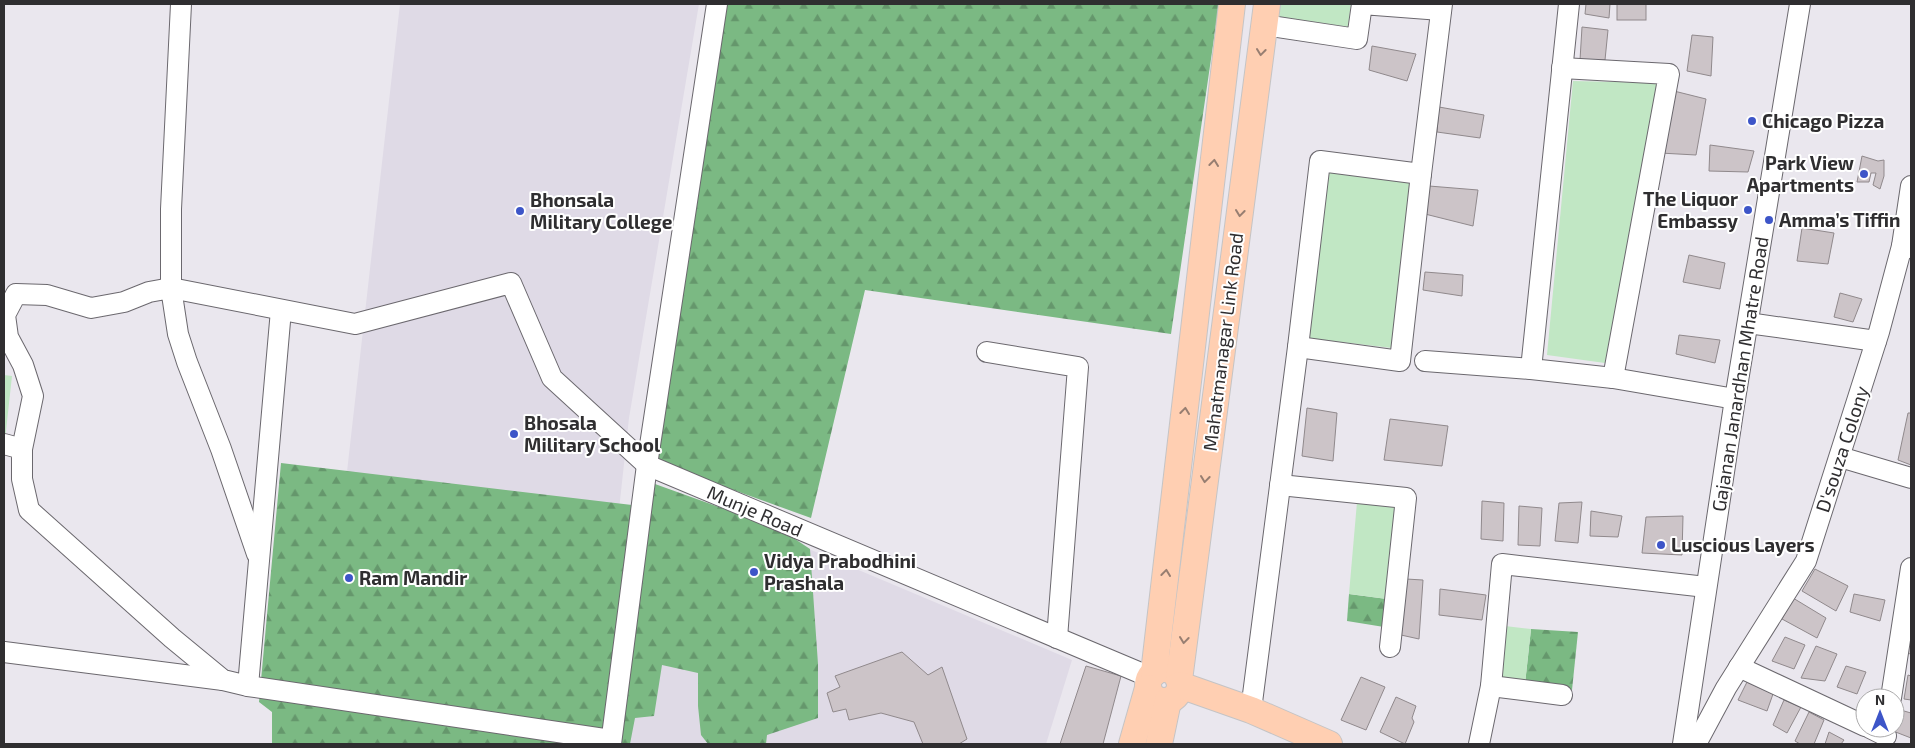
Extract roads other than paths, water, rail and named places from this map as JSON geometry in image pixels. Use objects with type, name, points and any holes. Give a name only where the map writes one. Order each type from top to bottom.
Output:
[{"type":"main road","name":"Mahatmanagar Link Road","points":[[1165,686],[1232,4]]},
{"type":"main road","name":"Mahatmanagar Link Road","points":[[1165,686],[1266,15]]},
{"type":"main road","points":[[1165,686],[1251,710],[1329,744]]},
{"type":"main road","points":[[1132,744],[1165,686]]},
{"type":"main road","points":[[1160,744],[1165,686]]},
{"type":"main road","points":[[1165,686],[1289,744]]},
{"type":"street","points":[[181,4],[171,209],[171,288],[178,334],[187,362],[221,449],[259,560]]},
{"type":"street","points":[[4,652],[222,680],[248,686],[611,742],[647,465],[717,4]]},
{"type":"street","points":[[1266,15],[1357,38],[1362,4],[1442,7],[1400,361],[1298,347]]},
{"type":"street","points":[[1531,368],[1569,4]]},
{"type":"street","name":"Gajanan Janardhan Mhatre Road","points":[[1683,744],[1734,399],[1800,4]]},
{"type":"street","points":[[1562,68],[1669,74],[1613,378]]},
{"type":"street","points":[[1251,710],[1320,161],[1421,174]]},
{"type":"street","name":"D'souza Colony","points":[[1696,744],[1726,688],[1806,561],[1907,247],[1911,186]]},
{"type":"street","name":"Munje Road","points":[[281,310],[355,324],[511,283],[552,378],[647,465],[1165,686]]},
{"type":"street","points":[[222,680],[172,638],[29,510],[13,447],[33,396],[23,365],[8,337],[5,315],[16,294],[47,295],[91,308],[124,302],[149,292],[171,288],[281,310],[248,686]]},
{"type":"street","points":[[1748,323],[1876,341]]},
{"type":"street","points":[[988,352],[1078,367],[1056,638]]},
{"type":"street","points":[[1425,361],[1531,368],[1613,378],[1734,399]]},
{"type":"street","points":[[1840,457],[1911,478]]},
{"type":"street","points":[[1280,485],[1406,498],[1390,647]]},
{"type":"street","points":[[1479,744],[1491,686],[1502,564],[1706,587]]},
{"type":"street","points":[[1893,688],[1911,568]]},
{"type":"street","points":[[1739,667],[1855,721]]},
{"type":"street","points":[[1491,686],[1562,695]]},
{"type":"place","name":"Chicago Pizza","points":[[1752,121]]},
{"type":"place","name":"Park View Apartments","points":[[1864,174]]},
{"type":"place","name":"The Liquor Embassy","points":[[1748,210]]},
{"type":"place","name":"Bhonsala Military College","points":[[520,211]]},
{"type":"place","name":"Amma’s Tiffin","points":[[1769,220]]},
{"type":"place","name":"Bhosala Military School","points":[[514,434]]},
{"type":"place","name":"Luscious Layers","points":[[1661,545]]},
{"type":"place","name":"Vidya Prabodhini Prashala","points":[[754,572]]},
{"type":"place","name":"Ram Mandir","points":[[349,578]]}]
